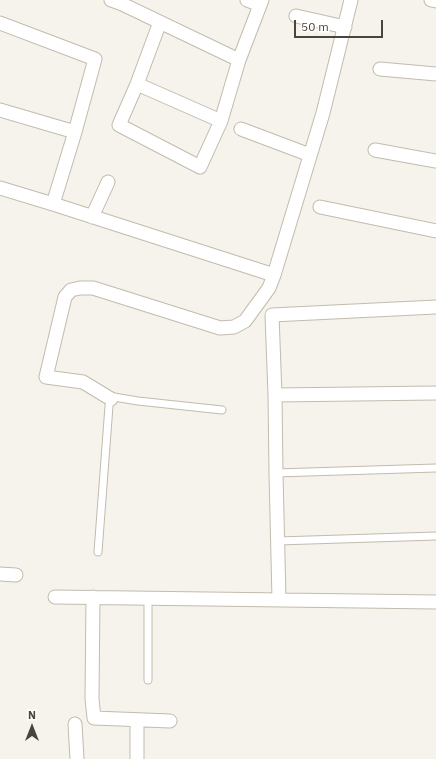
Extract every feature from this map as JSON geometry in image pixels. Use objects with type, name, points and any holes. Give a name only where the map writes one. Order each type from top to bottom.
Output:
[{"type":"street","points":[[111,0],[239,60]]},
{"type":"street","points":[[160,22],[137,84],[119,125],[200,166],[221,121],[239,60],[261,3],[247,0]]},
{"type":"street","points":[[111,399],[83,382],[46,377],[65,297],[71,290],[93,288],[220,328],[234,327],[245,321],[269,288],[274,275],[323,113],[351,0]]},
{"type":"street","points":[[431,0],[436,1]]},
{"type":"street","points":[[296,16],[344,27]]},
{"type":"street","points":[[0,24],[95,59],[53,204]]},
{"type":"street","points":[[380,70],[436,74]]},
{"type":"street","points":[[137,84],[221,121]]},
{"type":"street","points":[[0,110],[75,132]]},
{"type":"street","points":[[241,129],[310,155]]},
{"type":"street","points":[[375,150],[436,161]]},
{"type":"street","points":[[92,216],[108,182]]},
{"type":"street","points":[[0,188],[274,275]]},
{"type":"street","points":[[320,207],[436,231]]},
{"type":"street","points":[[279,600],[272,315],[436,308]]},
{"type":"street","points":[[275,395],[436,393]]},
{"type":"street","points":[[0,574],[16,575]]},
{"type":"street","points":[[55,597],[436,602]]},
{"type":"street","points":[[93,597],[92,698],[94,718],[170,721]]},
{"type":"street","points":[[137,720],[137,759]]},
{"type":"street","points":[[75,724],[77,759]]},
{"type":"lane","points":[[98,552],[108,406],[110,400],[114,397],[222,410]]},
{"type":"lane","points":[[276,473],[436,468]]},
{"type":"lane","points":[[278,541],[436,536]]},
{"type":"lane","points":[[148,598],[148,680]]}]
